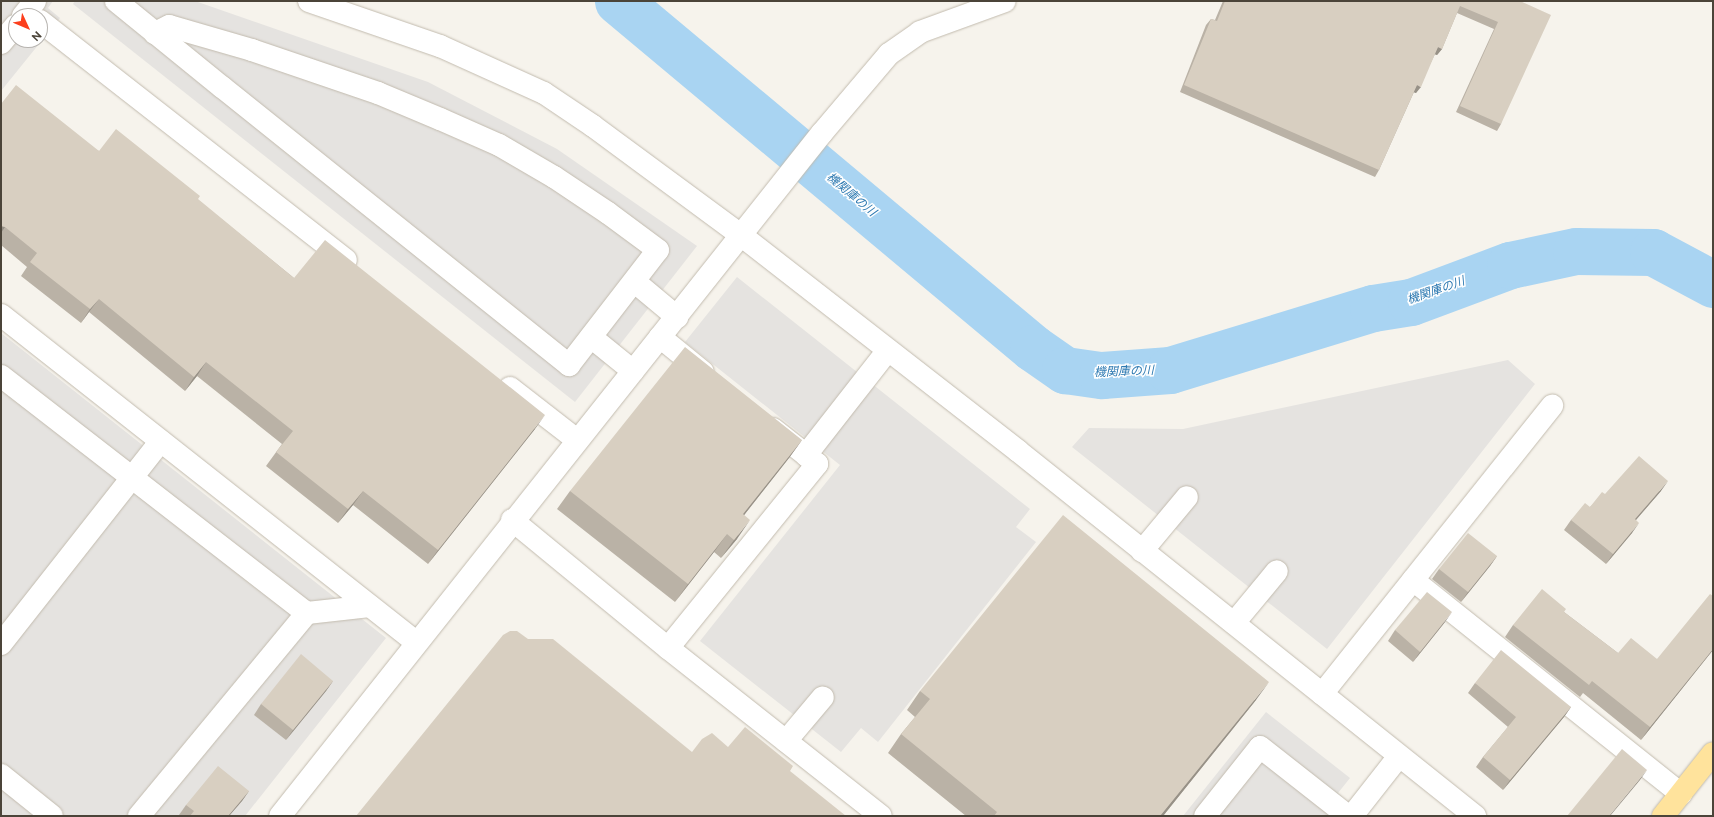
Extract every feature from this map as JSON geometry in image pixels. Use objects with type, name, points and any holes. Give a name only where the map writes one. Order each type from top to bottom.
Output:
[{"type":"main road","points":[[1663,816],[1713,753]]},
{"type":"street","points":[[116,1],[155,33],[569,365],[635,282],[658,250],[608,213],[498,145],[378,93],[252,50],[169,26],[155,33]]},
{"type":"street","points":[[310,1],[440,46],[544,93],[593,126],[742,236],[888,350],[1234,623],[1475,816]]},
{"type":"street","points":[[280,816],[512,520],[742,236],[822,132],[896,50],[920,32],[1005,1]]},
{"type":"street","points":[[48,30],[365,274]]},
{"type":"street","points":[[635,282],[677,317]]},
{"type":"street","points":[[1,315],[416,642]]},
{"type":"street","points":[[591,337],[633,371]]},
{"type":"street","points":[[660,337],[721,386]]},
{"type":"street","points":[[806,455],[888,350]]},
{"type":"street","points":[[1,376],[132,479],[308,613],[370,606]]},
{"type":"street","points":[[496,377],[577,440]]},
{"type":"street","points":[[1322,694],[1552,406]]},
{"type":"street","points":[[668,648],[818,464],[756,414]]},
{"type":"street","points":[[1,644],[161,441]]},
{"type":"street","points":[[1142,551],[1187,497]]},
{"type":"street","points":[[512,520],[668,648],[881,816]]},
{"type":"street","points":[[1234,623],[1277,570]]},
{"type":"street","points":[[1413,580],[1681,794]]},
{"type":"street","points":[[139,816],[308,613]]},
{"type":"street","points":[[786,741],[823,697]]},
{"type":"street","points":[[1205,816],[1260,747],[1348,816]]},
{"type":"street","points":[[1352,816],[1399,756]]},
{"type":"street","points":[[1,776],[52,816]]},
{"type":"shaded area","points":[[1,1],[53,1],[48,8],[8,8],[8,48],[36,48],[1,91]]},
{"type":"shaded area","points":[[75,1],[195,1],[428,82],[557,149],[697,246],[575,402],[73,4]]},
{"type":"shaded area","points":[[48,8],[60,18],[48,33]]},
{"type":"shaded area","points":[[737,277],[1030,509],[1016,527],[1036,542],[878,742],[861,728],[841,752],[700,641],[840,465],[685,342]]},
{"type":"shaded area","points":[[1,333],[386,638],[245,816],[210,816],[191,801],[179,816],[1,816]]},
{"type":"shaded area","points":[[1508,360],[1535,384],[1327,649],[1072,447],[1089,428],[1183,429]]},
{"type":"shaded area","points":[[1266,712],[1350,778],[1338,793],[1342,797],[1328,816],[1183,816]]},
{"type":"building","points":[[1225,1],[1520,1],[1551,15],[1501,124],[1460,106],[1498,22],[1460,6],[1442,49],[1438,47],[1421,87],[1417,85],[1379,170],[1184,85],[1211,19],[1217,21]]},
{"type":"building","points":[[16,85],[99,151],[116,129],[200,196],[198,199],[294,278],[325,240],[545,415],[438,550],[363,491],[348,509],[276,452],[293,431],[206,362],[194,377],[99,299],[90,309],[30,262],[37,253],[5,227],[1,226],[1,104]]},
{"type":"building","points":[[685,347],[802,440],[743,514],[750,520],[734,540],[727,534],[688,584],[570,491]]},
{"type":"building","points":[[1639,456],[1668,481],[1635,519],[1639,523],[1613,554],[1571,520],[1585,503],[1590,507],[1602,492],[1605,494]]},
{"type":"building","points":[[1063,515],[1269,682],[1160,816],[994,816],[997,812],[901,734],[930,699],[920,691]]},
{"type":"building","points":[[1468,533],[1497,556],[1468,592],[1439,569]]},
{"type":"building","points":[[1542,589],[1566,609],[1564,612],[1618,653],[1631,638],[1657,659],[1710,594],[1713,596],[1713,649],[1650,727],[1592,681],[1589,685],[1513,625]]},
{"type":"building","points":[[1427,592],[1452,612],[1420,652],[1395,630]]},
{"type":"building","points":[[510,631],[517,631],[528,639],[553,639],[692,752],[702,739],[712,733],[728,747],[745,727],[793,766],[790,771],[846,816],[356,816],[503,635]]},
{"type":"building","points":[[1501,650],[1571,707],[1510,780],[1483,757],[1516,717],[1475,683]]},
{"type":"building","points":[[301,654],[333,681],[293,730],[261,704]]},
{"type":"building","points":[[1622,749],[1647,770],[1609,816],[1567,816]]},
{"type":"building","points":[[218,766],[249,791],[228,816],[190,816],[194,811],[186,805]]},
{"type":"waterway","name":"機関庫の川","points":[[618,1],[1033,348],[1065,370],[1102,375],[1170,370],[1373,308],[1411,302],[1510,265],[1576,251],[1653,252],[1713,284]]}]
